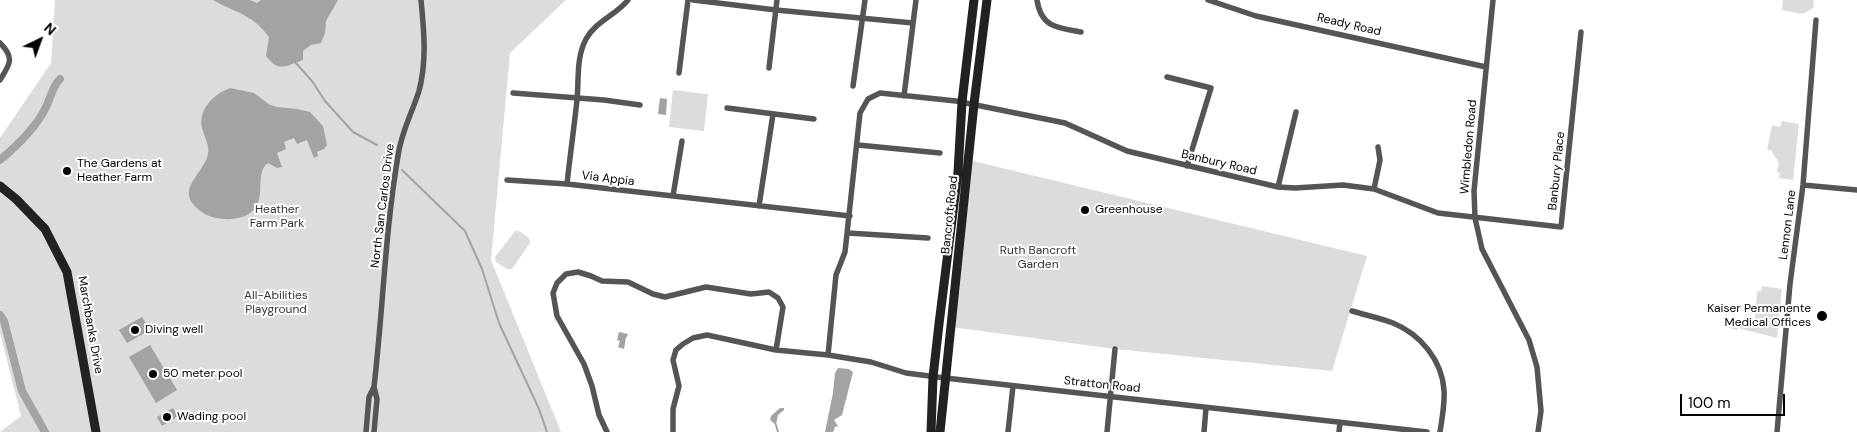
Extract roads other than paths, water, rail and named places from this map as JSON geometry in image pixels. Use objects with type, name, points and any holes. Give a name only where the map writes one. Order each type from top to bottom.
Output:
[{"type":"main road","name":"Bancroft Road","points":[[931,432],[942,286],[958,172],[962,102],[974,0]]},
{"type":"main road","name":"Bancroft Road","points":[[940,432],[974,104],[987,0]]},
{"type":"main road","name":"Marchbanks Drive","points":[[0,186],[16,199],[45,229],[67,272],[96,432]]},
{"type":"street","name":"North San Carlos Drive","points":[[374,432],[377,399],[374,387],[392,197],[402,134],[418,93],[422,77],[425,37],[421,0]]},
{"type":"street","name":"Via Appia","points":[[628,0],[620,10],[604,20],[586,38],[579,57],[577,98],[567,184],[850,216]]},
{"type":"street","points":[[680,73],[688,0]]},
{"type":"street","points":[[693,0],[913,23]]},
{"type":"street","points":[[769,68],[777,0]]},
{"type":"street","points":[[853,86],[865,0]]},
{"type":"street","points":[[904,96],[916,0]]},
{"type":"street","points":[[1037,0],[1039,11],[1046,22],[1060,28],[1081,32]]},
{"type":"street","name":"Ready Road","points":[[1208,0],[1256,16],[1486,67]]},
{"type":"street","name":"Wimbledon Road","points":[[1493,0],[1474,191],[1475,218],[1482,249],[1529,340],[1537,367],[1541,411],[1538,432]]},
{"type":"street","name":"Lennon Lane","points":[[1777,432],[1790,284],[1803,185],[1816,20]]},
{"type":"street","name":"Banbury Place","points":[[1475,218],[1561,227],[1581,32]]},
{"type":"street","points":[[0,44],[8,51],[10,62],[0,80]]},
{"type":"street","points":[[1167,76],[1210,88],[1187,166]]},
{"type":"street","points":[[513,93],[640,105]]},
{"type":"street","name":"Banbury Road","points":[[828,355],[836,275],[845,252],[848,233],[860,113],[868,99],[880,93],[962,102],[1065,123],[1127,152],[1278,187],[1295,188],[1343,185],[1374,189],[1438,213],[1475,218]]},
{"type":"street","points":[[727,108],[814,119]]},
{"type":"street","points":[[1278,187],[1296,112]]},
{"type":"street","points":[[760,206],[773,114]]},
{"type":"street","points":[[673,196],[682,141]]},
{"type":"street","points":[[858,145],[940,153]]},
{"type":"street","points":[[1374,189],[1380,160],[1378,147]]},
{"type":"street","points":[[507,180],[567,184]]},
{"type":"street","points":[[1803,185],[1857,190]]},
{"type":"street","points":[[848,233],[928,238]]},
{"type":"street","points":[[607,432],[599,415],[584,364],[557,316],[553,293],[557,283],[566,274],[578,272],[602,281],[628,282],[653,294],[665,297],[676,296],[699,287],[743,293],[769,292],[778,298],[783,307],[776,350]]},
{"type":"street","points":[[1352,311],[1402,327],[1417,338],[1428,350],[1439,367],[1444,390],[1440,432]]},
{"type":"street","name":"Stratton Road","points":[[673,432],[673,409],[679,386],[673,360],[676,350],[693,338],[707,335],[776,350],[828,355],[871,362],[906,373],[934,377],[1427,432]]},
{"type":"street","points":[[1107,432],[1116,349]]},
{"type":"street","points":[[1008,432],[1013,386]]},
{"type":"street","name":"North San Carlos Drive","points":[[366,432],[368,397],[374,387]]},
{"type":"street","points":[[1204,432],[1206,408]]},
{"type":"street","points":[[1339,432],[1340,422]]},
{"type":"waterway","points":[[294,61],[312,81],[325,101],[353,132],[377,145]]},
{"type":"waterway","points":[[0,160],[32,129],[60,79]]},
{"type":"waterway","points":[[402,170],[465,231],[482,269],[499,323],[539,409],[547,432]]},
{"type":"waterway","points":[[0,315],[4,321],[22,391],[45,432]]},
{"type":"waterway","points":[[776,425],[778,432]]},
{"type":"place","name":"The Gardens at Heather Farm","points":[[67,171]]},
{"type":"place","name":"Greenhouse","points":[[1085,210]]},
{"type":"place","name":"Kaiser Permanente Medical Offices","points":[[1822,316]]},
{"type":"place","name":"Diving well","points":[[135,330]]},
{"type":"place","name":"50 meter pool","points":[[153,374]]},
{"type":"place","name":"Wading pool","points":[[167,417]]},
{"type":"park label","name":"Heather Farm Park","points":[[277,217]]},
{"type":"park label","name":"Ruth Bancroft Garden","points":[[1038,258]]},
{"type":"park label","name":"All-Abilities Playground","points":[[276,303]]}]
